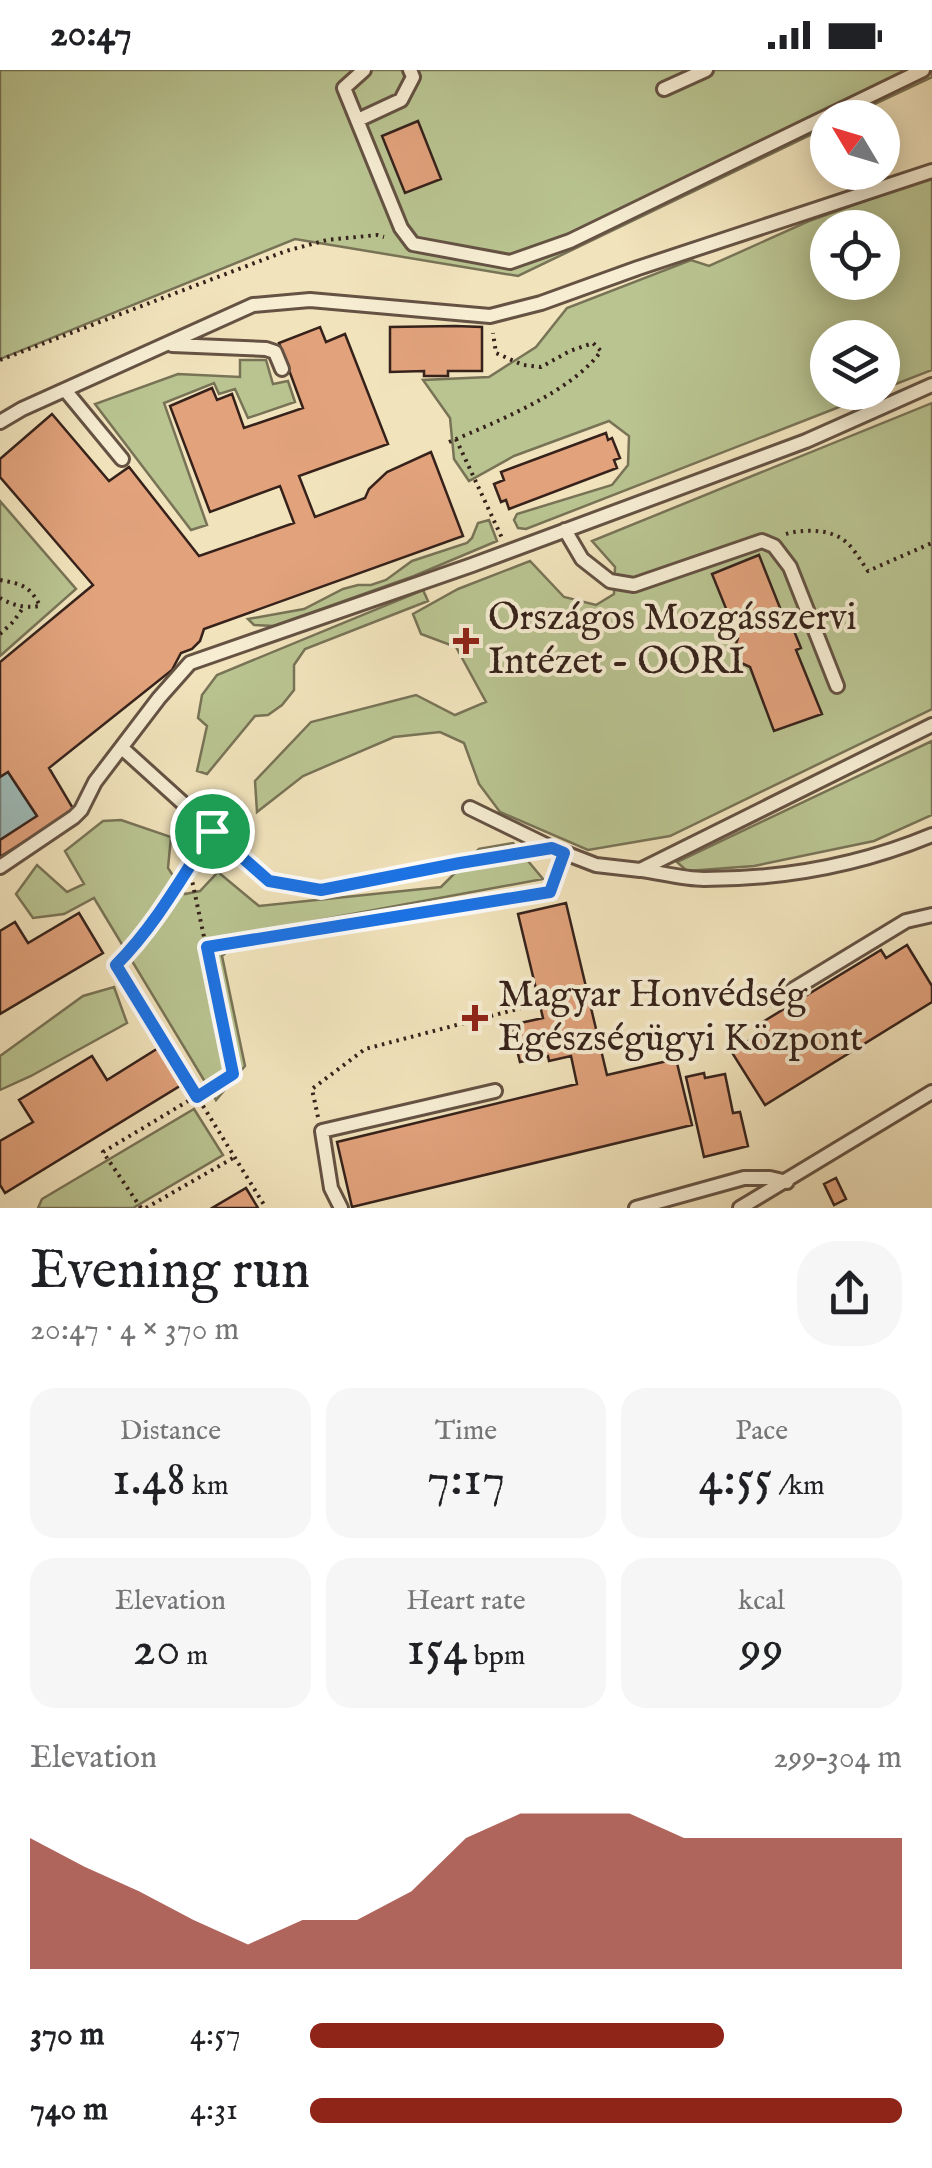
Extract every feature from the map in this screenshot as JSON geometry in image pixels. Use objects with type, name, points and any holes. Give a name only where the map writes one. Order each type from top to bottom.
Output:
[{"type":"lane","points":[[364,70],[344,88],[401,228],[412,244],[510,262],[570,240],[923,70]]},
{"type":"lane","points":[[358,120],[401,100],[413,78],[410,70]]},
{"type":"lane","points":[[664,89],[706,70]]},
{"type":"lane","points":[[0,422],[254,305],[310,300],[490,316],[541,304],[932,171]]},
{"type":"lane","points":[[170,344],[266,349],[275,352],[282,369]]},
{"type":"lane","points":[[0,866],[81,810],[95,782],[190,662],[508,552],[806,440],[932,385]]},
{"type":"lane","points":[[65,390],[122,458]]},
{"type":"lane","points":[[565,530],[582,559],[610,581],[634,585],[762,541],[774,546],[790,567],[837,686]]},
{"type":"lane","points":[[640,870],[932,724]]},
{"type":"lane","points":[[122,748],[200,810],[212,831],[235,841],[269,881],[321,890],[460,863],[558,851]]},
{"type":"lane","points":[[470,808],[596,865],[701,880],[806,872],[894,851],[932,835]]},
{"type":"lane","points":[[0,878],[17,856]]},
{"type":"lane","points":[[776,1000],[906,921],[932,915]]},
{"type":"lane","points":[[341,1208],[332,1188],[322,1131],[495,1091]]},
{"type":"lane","points":[[740,1208],[932,1092]]},
{"type":"lane","points":[[636,1208],[744,1178],[787,1182]]},
{"type":"path","points":[[0,360],[286,251],[327,240],[377,235],[412,244]]},
{"type":"path","points":[[449,442],[554,390],[591,365],[601,351],[593,343],[542,367],[523,365],[496,353],[490,316]]},
{"type":"path","points":[[456,438],[508,552]]},
{"type":"path","points":[[762,541],[798,530],[825,532],[841,537],[868,571],[932,543]]},
{"type":"path","points":[[0,580],[19,583],[33,593],[40,606],[23,608],[0,598]]},
{"type":"path","points":[[0,634],[23,608]]},
{"type":"path","points":[[212,831],[134,946],[116,965],[266,1208]]},
{"type":"path","points":[[207,947],[550,892],[558,851]]},
{"type":"path","points":[[189,866],[233,1074],[104,1152],[144,1208],[234,1157]]},
{"type":"path","points":[[322,1131],[312,1089],[365,1049],[529,1006]]},
{"type":"green space","points":[[0,70],[932,70],[932,77],[883,100],[810,100],[810,135],[518,276],[295,239],[0,359]]},
{"type":"green space","points":[[932,177],[932,370],[900,382],[900,320],[810,320],[810,410],[831,410],[526,529],[518,528],[514,520],[517,514],[612,485],[628,465],[629,436],[609,421],[514,456],[469,481],[454,459],[450,418],[423,380],[489,377],[536,347],[567,308],[691,260],[709,266],[810,221],[810,300],[900,300],[900,210],[840,210]]},
{"type":"green space","points":[[240,360],[266,360],[273,384],[288,381],[295,402],[248,418],[235,389],[219,394],[214,383],[164,403],[207,525],[191,530],[95,404],[178,374],[240,377]]},
{"type":"green space","points":[[932,403],[932,709],[670,836],[588,850],[500,812],[479,784],[464,743],[440,732],[394,737],[303,776],[257,812],[255,781],[311,722],[416,695],[455,715],[486,702],[456,647],[421,634],[413,614],[458,589],[530,561],[564,597],[596,605],[614,594],[615,567],[592,541]]},
{"type":"green space","points":[[0,501],[76,589],[0,656]]},
{"type":"green space","points":[[489,520],[497,541],[414,576],[274,626],[254,625],[248,619],[304,609],[343,589],[386,580],[412,561],[467,543],[478,523]]},
{"type":"green space","points":[[423,590],[428,601],[305,649],[294,665],[294,690],[282,705],[268,715],[255,716],[207,774],[197,771],[207,726],[198,718],[202,695],[217,675]]},
{"type":"green space","points":[[932,741],[932,815],[874,841],[754,866],[687,871],[677,862]]},
{"type":"green space","points":[[121,820],[171,837],[168,868],[185,894],[200,891],[218,872],[259,906],[441,887],[479,849],[513,843],[543,879],[249,933],[222,956],[245,1066],[216,1100],[94,898],[64,914],[33,918],[16,894],[37,865],[67,892],[84,884],[65,851],[103,821]]},
{"type":"green space","points":[[114,987],[127,1023],[0,1090],[0,1056],[83,996]]},
{"type":"green space","points":[[194,1109],[223,1155],[133,1208],[38,1208],[42,1199]]},
{"type":"water","points":[[8,772],[37,816],[0,840],[0,777]]},
{"type":"building","points":[[418,121],[441,179],[405,193],[382,136]]},
{"type":"building","points":[[320,327],[326,342],[345,334],[388,444],[299,476],[315,517],[365,498],[387,472],[431,452],[463,536],[204,629],[200,641],[181,653],[172,670],[49,768],[74,810],[0,857],[0,840],[37,816],[8,772],[0,777],[0,662],[93,585],[0,477],[0,459],[52,414],[109,481],[129,467],[199,556],[294,523],[280,486],[210,512],[170,406],[212,388],[217,400],[232,394],[244,428],[303,408],[279,343]]},
{"type":"building","points":[[390,327],[482,327],[482,371],[448,371],[448,376],[424,376],[424,371],[390,372]]},
{"type":"building","points":[[606,433],[620,458],[614,460],[617,468],[509,509],[506,500],[501,502],[494,484],[504,480],[501,472]]},
{"type":"building","points":[[759,555],[788,628],[792,626],[801,648],[796,650],[822,714],[774,731],[750,667],[737,661],[733,653],[738,638],[712,574]]},
{"type":"building","points":[[566,903],[607,1075],[676,1059],[692,1125],[352,1207],[337,1142],[577,1084],[571,1056],[520,1062],[511,1025],[543,1018],[518,914]]},
{"type":"building","points":[[79,913],[103,953],[0,1014],[0,931],[15,922],[28,943]]},
{"type":"building","points":[[907,945],[932,986],[932,1002],[765,1105],[731,1051],[760,1034],[756,1026],[881,950],[886,958]]},
{"type":"building","points":[[160,1047],[183,1084],[5,1193],[0,1185],[0,1141],[33,1122],[19,1100],[92,1056],[107,1080]]},
{"type":"building","points":[[704,1073],[705,1078],[725,1074],[733,1113],[740,1112],[748,1146],[704,1157],[686,1077]]},
{"type":"building","points":[[836,1178],[846,1199],[834,1205],[824,1184]]},
{"type":"building","points":[[246,1188],[258,1208],[212,1208]]},
{"type":"place","name":"Országos Mozgásszervi Intézet - OORI","points":[[466,641]]},
{"type":"place","name":"Magyar Honvédség Egészségügyi Központ","points":[[475,1018]]},
{"type":"route","points":[[212,831],[269,881],[321,890],[552,848],[564,853],[550,892],[207,947],[233,1074],[197,1097],[116,965],[168,900],[212,831]]}]
